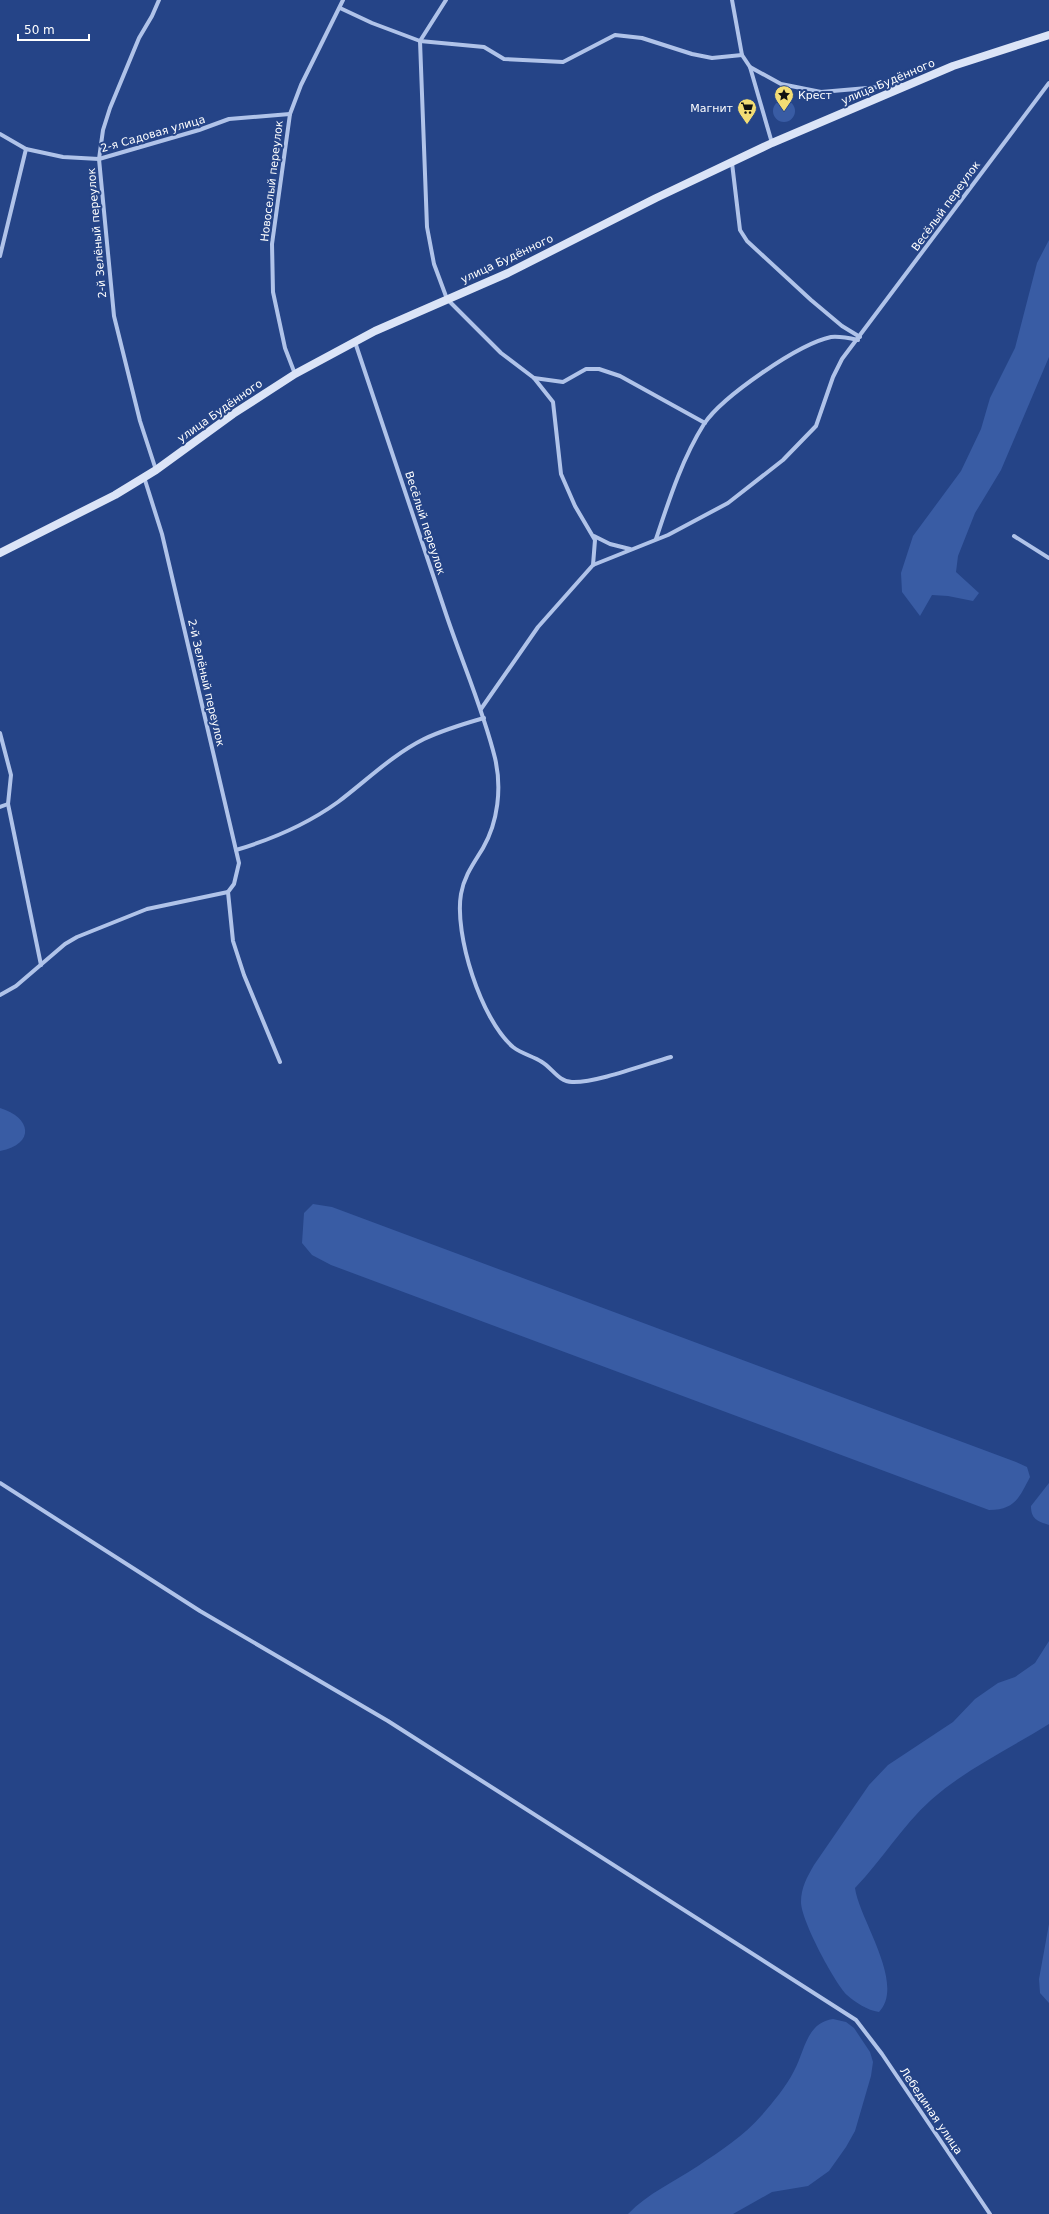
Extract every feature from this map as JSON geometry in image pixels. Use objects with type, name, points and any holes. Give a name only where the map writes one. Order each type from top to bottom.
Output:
[{"type":"main road","name":"улица Будённого","points":[[0,553],[88,510],[156,470],[233,414],[295,374],[375,331],[508,273],[656,198],[772,143],[953,66],[1049,35]]},
{"type":"street","name":"2-й Зелёный переулок","points":[[156,470],[140,421],[114,316],[100,159],[103,130],[110,108],[139,38],[152,16],[159,0]]},
{"type":"street","name":"Новоселый переулок","points":[[295,374],[285,348],[273,292],[271,272],[272,244],[290,114],[301,84],[344,0]]},
{"type":"street","points":[[446,0],[420,40],[427,227],[434,264],[447,299],[501,353],[534,378],[553,402],[561,474],[575,506],[592,535],[596,547],[593,565]]},
{"type":"street","points":[[732,0],[742,55],[750,67],[772,143]]},
{"type":"street","points":[[340,8],[372,23],[420,40],[484,47],[504,59],[563,62],[615,35],[642,38],[692,54],[712,58],[742,55]]},
{"type":"street","points":[[750,67],[781,84],[821,92],[912,84]]},
{"type":"street","name":"Весёлый переулок","points":[[481,709],[538,627],[593,565],[656,540],[728,503],[783,460],[816,426],[833,377],[842,359],[859,339],[1049,83]]},
{"type":"street","name":"2-я Садовая улица","points":[[0,134],[26,149],[63,157],[100,159],[199,130],[229,119],[290,114]]},
{"type":"street","points":[[0,256],[26,149]]},
{"type":"street","points":[[732,163],[740,230],[747,241],[811,300],[859,339]]},
{"type":"street","points":[[656,540],[685,459],[706,423],[726,402],[762,373],[792,353],[832,337],[859,339]]},
{"type":"street","name":"Весёлый переулок","points":[[355,342],[458,650],[481,709],[496,761],[498,787],[494,824],[466,877],[460,898],[465,952],[476,985],[489,1015],[512,1047],[542,1062],[563,1080],[572,1082],[596,1078],[671,1058]]},
{"type":"street","points":[[534,378],[563,382],[586,369],[599,369],[620,376],[706,423]]},
{"type":"street","name":"2-й Зелёный переулок","points":[[144,477],[162,534],[239,863],[238,874],[234,884],[228,892]]},
{"type":"street","points":[[592,535],[610,544],[630,550]]},
{"type":"street","points":[[1014,536],[1049,558]]},
{"type":"street","points":[[236,850],[267,841],[318,815],[404,751],[423,740],[448,729],[484,718]]},
{"type":"street","points":[[0,733],[11,775],[8,804],[41,965]]},
{"type":"street","points":[[0,807],[8,804]]},
{"type":"street","points":[[0,995],[16,986],[65,944],[77,937],[147,909],[228,892],[233,941],[244,975],[280,1062]]},
{"type":"street","name":"Лебединая улица","points":[[0,1483],[200,1611],[388,1721],[856,2020],[882,2054],[990,2214]]},
{"type":"shaded area","points":[[784,100],[792,103],[795,111],[792,119],[784,122],[776,119],[773,111],[776,103]]},
{"type":"shaded area","points":[[1049,240],[1049,357],[1001,470],[975,513],[958,556],[956,572],[979,593],[973,601],[948,596],[932,595],[920,616],[902,592],[901,573],[913,536],[961,471],[981,429],[990,398],[1015,348],[1037,263]]},
{"type":"shaded area","points":[[0,1108],[10,1112],[18,1118],[23,1124],[25,1130],[24,1137],[20,1143],[12,1148],[0,1151]]},
{"type":"shaded area","points":[[313,1204],[332,1207],[1016,1462],[1027,1467],[1030,1477],[1023,1491],[1015,1501],[1005,1508],[989,1510],[331,1265],[312,1255],[302,1243],[304,1213]]},
{"type":"shaded area","points":[[1049,1483],[1049,1525],[1034,1517],[1031,1506]]},
{"type":"shaded area","points":[[1049,1641],[1049,1724],[973,1769],[944,1789],[921,1810],[901,1832],[855,1888],[864,1917],[879,1951],[887,1985],[886,2000],[879,2012],[866,2008],[850,1998],[841,1988],[834,1978],[812,1936],[802,1911],[801,1902],[803,1887],[807,1878],[814,1865],[869,1785],[888,1765],[953,1722],[975,1699],[998,1683],[1015,1677],[1035,1663]]},
{"type":"shaded area","points":[[1049,1924],[1049,2003],[1040,1993],[1039,1979]]},
{"type":"shaded area","points":[[833,2019],[846,2022],[854,2028],[870,2052],[873,2062],[871,2076],[855,2131],[829,2171],[808,2186],[772,2192],[733,2214],[628,2214],[644,2200],[723,2149],[755,2122],[775,2100],[787,2083],[812,2032],[817,2026]]},
{"type":"place","name":"Крест","points":[[784,112]]},
{"type":"place","name":"Магнит","points":[[747,125]]}]
